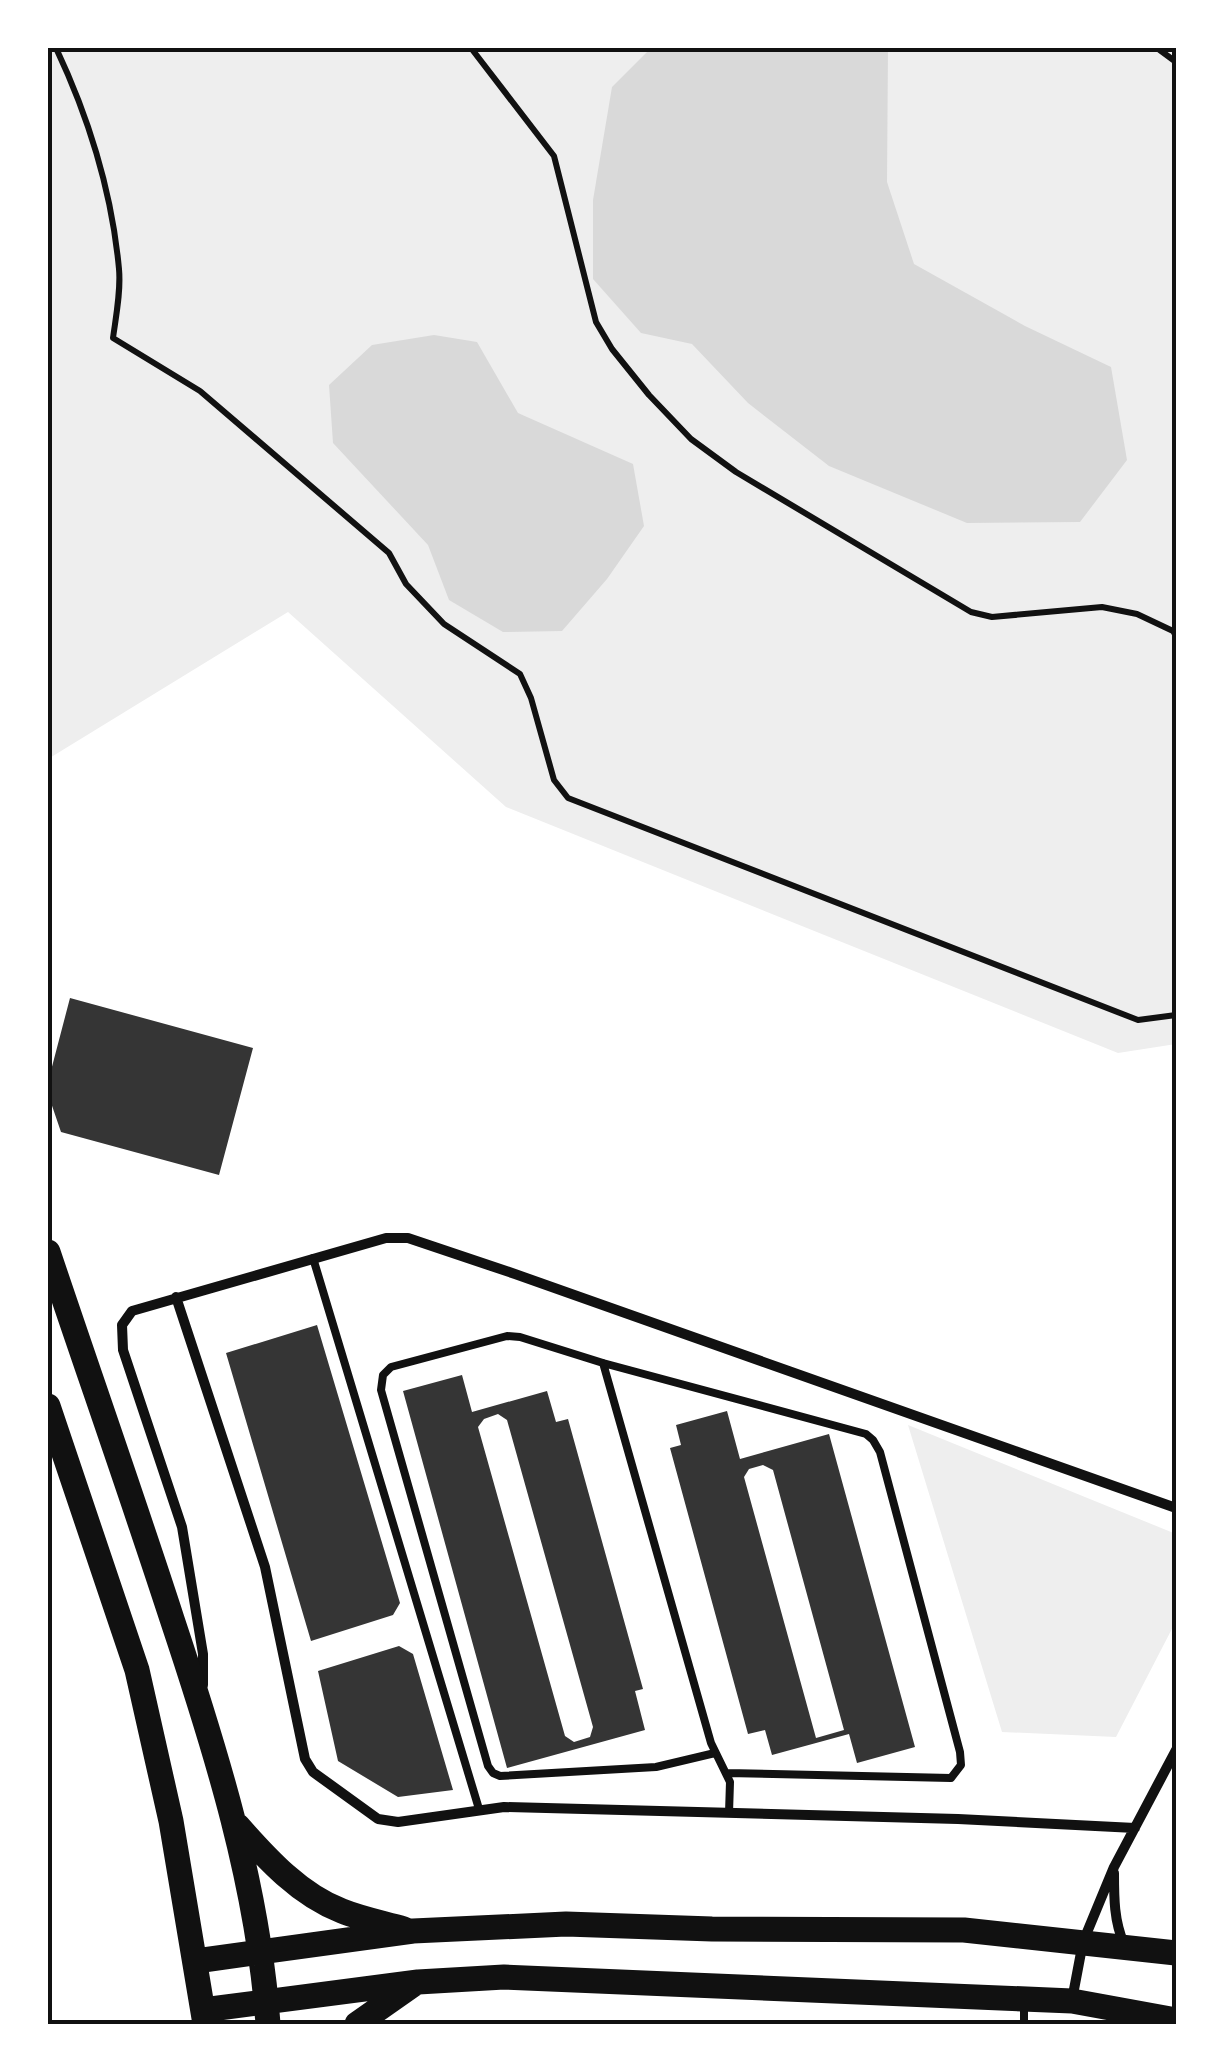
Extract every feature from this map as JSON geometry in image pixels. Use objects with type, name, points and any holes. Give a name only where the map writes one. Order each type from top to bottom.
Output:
[{"type":"main road","points":[[48,1252],[203,1711],[236,1824],[267,2012]]},
{"type":"main road","points":[[48,1406],[137,1670],[171,1821],[204,2017],[267,2012],[418,1982],[504,1976],[1072,2001],[1176,2020]]},
{"type":"main road","points":[[236,1824],[298,1886],[340,1911],[413,1931]]},
{"type":"main road","points":[[196,1961],[413,1931],[566,1924],[964,1930],[1176,1953]]},
{"type":"main road","points":[[357,2024],[418,1982]]},
{"type":"street","points":[[203,1711],[203,1654],[182,1527],[123,1350],[122,1325],[132,1311],[386,1238],[408,1238],[1176,1508]]},
{"type":"street","points":[[176,1298],[265,1568],[305,1758],[314,1772],[378,1819],[398,1822],[504,1807],[958,1819],[1134,1828]]},
{"type":"street","points":[[1072,2001],[1084,1942],[1114,1867],[1176,1750]]},
{"type":"street","points":[[1114,1867],[1114,1905],[1125,1947]]},
{"type":"lane","points":[[313,1258],[478,1809]]},
{"type":"lane","points":[[715,1753],[656,1768],[493,1774],[381,1390],[383,1375],[392,1367],[507,1336],[520,1337],[866,1434],[874,1440],[961,1765],[951,1778],[727,1773]]},
{"type":"lane","points":[[603,1363],[715,1753],[730,1782],[729,1813]]},
{"type":"lane","points":[[1024,1998],[1024,2024]]},
{"type":"path","points":[[56,48],[71,80],[106,187],[120,272],[114,338],[200,391],[389,553],[406,584],[444,624],[520,674],[554,780],[568,798],[1138,1020],[1176,1015]]},
{"type":"path","points":[[471,48],[554,156],[596,322],[649,395],[692,439],[736,472],[971,612],[992,618],[1102,607],[1136,614],[1176,636]]},
{"type":"path","points":[[1157,48],[1176,62]]},
{"type":"shaded area","points":[[48,48],[1176,48],[1176,1044],[1118,1053],[506,807],[288,612],[48,759]]},
{"type":"shaded area","points":[[651,48],[888,48],[887,182],[914,264],[1025,326],[1111,367],[1127,460],[1080,522],[967,523],[829,466],[748,403],[692,344],[641,333],[593,279],[593,200],[612,87]]},
{"type":"shaded area","points":[[434,335],[477,342],[518,413],[633,464],[644,526],[607,579],[562,631],[503,632],[449,600],[428,545],[333,443],[329,385],[372,345]]},
{"type":"shaded area","points":[[908,1425],[1176,1534],[1176,1621],[1116,1737],[1002,1732]]},
{"type":"building","points":[[70,998],[253,1048],[219,1175],[61,1132],[48,1094],[48,1082]]},
{"type":"building","points":[[317,1325],[400,1603],[393,1615],[311,1641],[226,1353]]},
{"type":"building","points":[[462,1375],[472,1412],[547,1391],[556,1422],[568,1419],[643,1689],[635,1691],[645,1730],[507,1768],[403,1391]],"holes":[[[498,1414],[507,1420],[593,1727],[590,1737],[574,1742],[565,1736],[478,1427],[484,1419]]]},
{"type":"building","points":[[727,1411],[740,1459],[829,1434],[915,1747],[857,1763],[849,1734],[772,1755],[765,1730],[748,1734],[670,1448],[681,1445],[676,1425]],"holes":[[[763,1465],[773,1470],[844,1730],[816,1738],[744,1477],[749,1469]]]},
{"type":"building","points":[[399,1646],[413,1654],[453,1790],[398,1797],[338,1761],[318,1671]]}]
